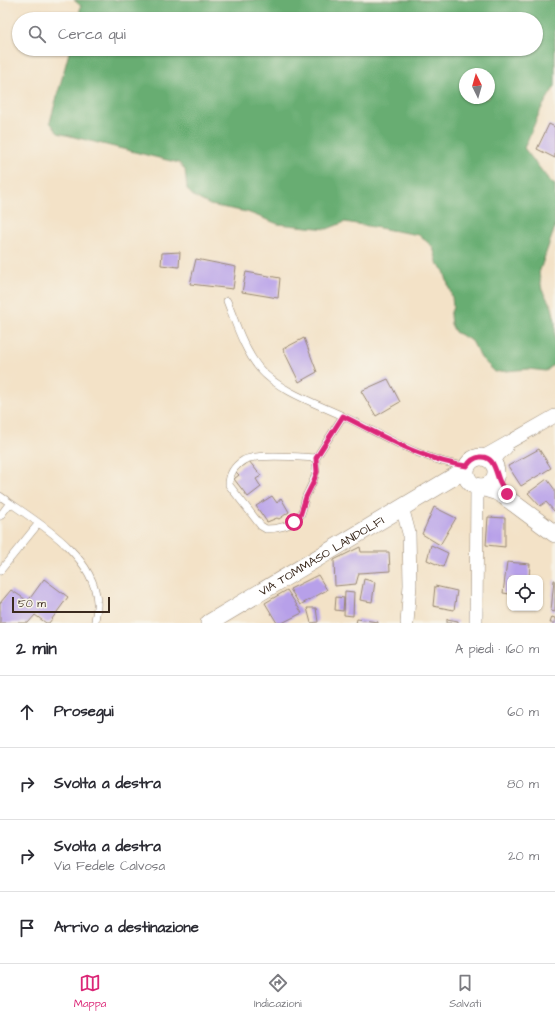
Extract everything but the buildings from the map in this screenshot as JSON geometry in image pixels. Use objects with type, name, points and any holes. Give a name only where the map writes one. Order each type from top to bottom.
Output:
[{"type":"street","points":[[472,479],[488,486],[492,482],[491,464],[513,441],[555,416]]},
{"type":"street","points":[[476,623],[472,479],[473,459],[491,464],[507,494],[514,503]]},
{"type":"street","points":[[472,479],[514,503],[555,534]]},
{"type":"street","name":"VIA TOMMASO LANDOLFI","points":[[209,623],[433,489],[472,479]]},
{"type":"street","points":[[402,507],[409,533],[410,585],[407,623]]},
{"type":"lane","points":[[227,301],[245,345],[260,369],[274,382],[417,452],[452,464],[472,479]]},
{"type":"lane","points":[[316,458],[257,457],[245,460],[235,468],[229,477],[229,485],[266,529],[286,526],[294,522],[300,516],[306,497],[317,472],[316,458],[343,416]]},
{"type":"lane","points":[[0,496],[54,534],[78,557],[93,582],[97,602],[94,623]]},
{"type":"lane","points":[[0,516],[10,503]]},
{"type":"lane","points":[[0,572],[39,523]]},
{"type":"green space","points":[[74,0],[555,0],[555,86],[541,109],[524,148],[549,180],[555,185],[555,227],[539,273],[542,290],[552,307],[555,321],[555,364],[546,371],[528,369],[495,372],[481,358],[472,341],[455,332],[451,324],[450,315],[453,307],[452,297],[444,271],[438,265],[433,247],[419,235],[345,222],[327,229],[278,224],[247,212],[210,205],[193,196],[187,189],[185,170],[179,163],[58,133],[50,122],[68,56],[543,56],[543,12],[80,12],[81,6]]},
{"type":"route","points":[[294,522],[300,516],[306,497],[317,472],[316,458],[343,416],[417,452],[452,464],[467,466],[469,462],[478,457],[488,459],[495,467],[500,482],[507,494]]}]
